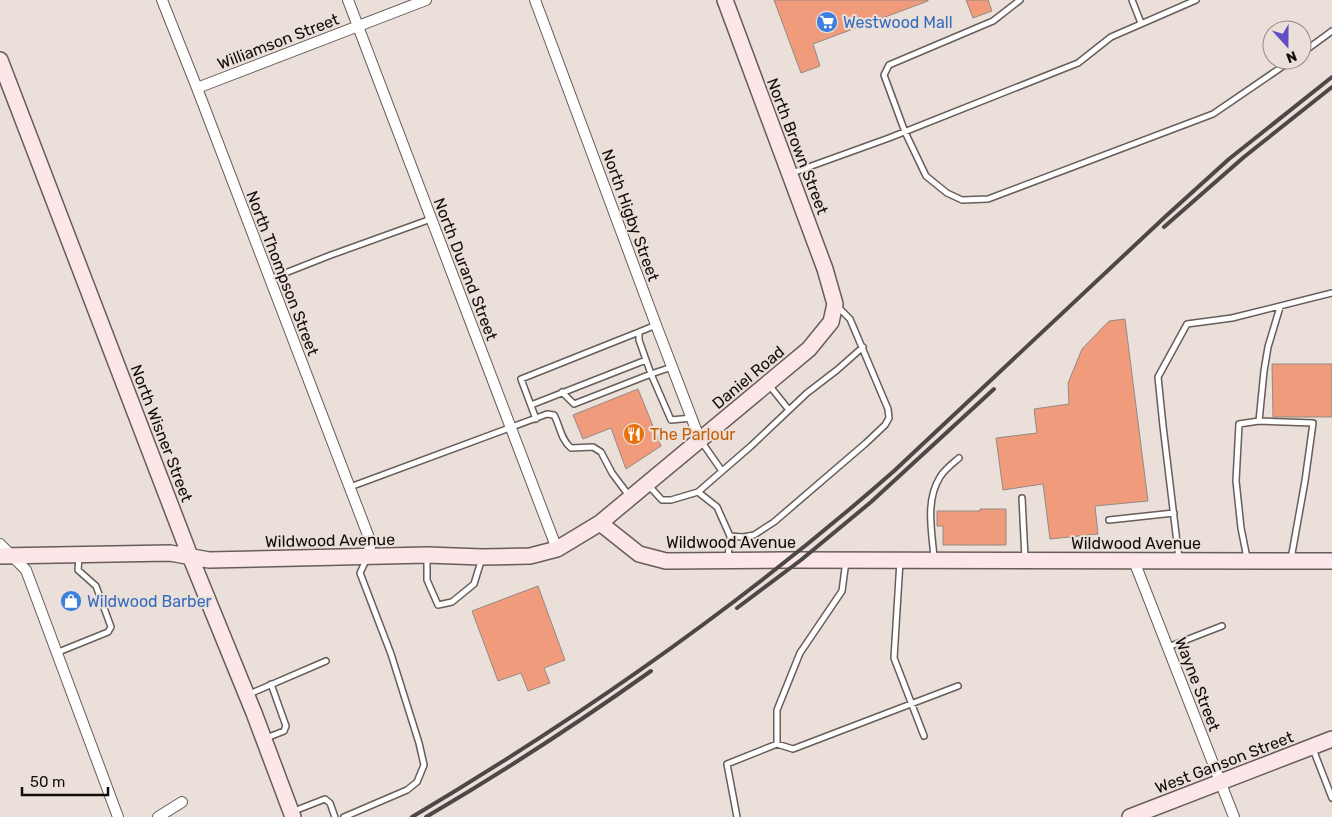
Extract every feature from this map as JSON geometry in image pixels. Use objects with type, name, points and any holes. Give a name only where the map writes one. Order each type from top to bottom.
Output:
[{"type":"street","name":"North Thompson Street","points":[[162,0],[350,487],[370,543],[367,557]]},
{"type":"street","name":"North Durand Street","points":[[348,0],[557,549]]},
{"type":"street","name":"Williamson Street","points":[[197,88],[426,0]]},
{"type":"street","name":"North Higby Street","points":[[535,0],[700,440]]},
{"type":"street","name":"North Brown Street","points":[[725,0],[825,269],[835,304]]},
{"type":"street","name":"North Wisner Street","points":[[0,60],[190,556],[247,695],[292,814]]},
{"type":"street","name":"Daniel Road","points":[[600,523],[810,349],[831,322],[835,304]]},
{"type":"street","name":"Wildwood Avenue","points":[[6,556],[170,553],[210,560],[428,555],[530,556],[557,549],[600,523],[639,554],[666,561],[1332,561]]},
{"type":"street","points":[[0,544],[6,556],[26,570],[118,817]]},
{"type":"street","name":"Wayne Street","points":[[1134,561],[1234,817]]},
{"type":"street","name":"West Ganson Street","points":[[1130,817],[1332,739]]},
{"type":"street","points":[[158,817],[182,802]]},
{"type":"lane","points":[[1020,0],[994,21],[889,65],[884,75],[905,132],[926,176],[947,193],[962,200],[988,199],[1213,114],[1277,70]]},
{"type":"lane","points":[[1132,0],[1141,23]]},
{"type":"lane","points":[[790,174],[905,132],[1078,63],[1110,37],[1196,0]]},
{"type":"lane","points":[[1312,46],[1332,31]]},
{"type":"lane","points":[[269,279],[431,219]]},
{"type":"lane","points":[[1180,561],[1158,377],[1186,324],[1232,318],[1332,293]]},
{"type":"lane","points":[[730,536],[743,537],[754,535],[774,522],[866,443],[885,425],[889,418],[888,410],[850,319],[835,304]]},
{"type":"lane","points":[[1259,421],[1266,355],[1280,307]]},
{"type":"lane","points":[[536,419],[521,379],[656,325]]},
{"type":"lane","points":[[639,332],[639,340],[651,374],[671,420],[692,418]]},
{"type":"lane","points":[[647,484],[662,500],[671,500],[698,492],[789,410],[863,347]]},
{"type":"lane","points":[[531,405],[646,360]]},
{"type":"lane","points":[[562,392],[574,404],[672,367]]},
{"type":"lane","points":[[768,384],[789,410]]},
{"type":"lane","points":[[350,487],[511,429],[547,414],[554,416],[560,424],[566,444],[571,448],[593,447],[601,452],[612,473],[630,497]]},
{"type":"lane","points":[[1248,561],[1241,528],[1236,481],[1239,424],[1259,421],[1313,423],[1291,561]]},
{"type":"lane","points":[[700,440],[722,471]]},
{"type":"lane","points":[[934,561],[930,508],[933,491],[940,476],[959,458]]},
{"type":"lane","points":[[698,492],[717,508],[730,536],[727,560]]},
{"type":"lane","points":[[1022,498],[1026,561]]},
{"type":"lane","points":[[1109,520],[1174,513]]},
{"type":"lane","points":[[56,654],[108,632],[111,627],[96,586],[78,570],[79,554]]},
{"type":"lane","points":[[428,555],[427,580],[438,605],[452,602],[474,584],[482,557]]},
{"type":"lane","points":[[344,817],[407,790],[417,782],[424,765],[391,654],[360,573],[367,557]]},
{"type":"lane","points":[[777,744],[777,710],[800,653],[842,591],[846,560]]},
{"type":"lane","points":[[900,561],[894,658],[924,736]]},
{"type":"lane","points":[[1168,647],[1222,626]]},
{"type":"lane","points":[[247,695],[326,661]]},
{"type":"lane","points":[[264,739],[284,731],[286,726],[271,684]]},
{"type":"lane","points":[[736,817],[727,764],[777,744],[793,749],[958,686]]},
{"type":"lane","points":[[1312,747],[1332,798]]},
{"type":"lane","points":[[292,814],[325,799],[330,803],[335,817]]},
{"type":"building","name":"Westwood Mall","points":[[774,0],[928,1],[813,44],[820,66],[801,73]]},
{"type":"building","name":"Westwood Mall","points":[[966,0],[988,0],[992,11],[973,18]]},
{"type":"building","points":[[1125,319],[1148,501],[1095,506],[1098,534],[1050,539],[1043,484],[1003,490],[996,438],[1037,433],[1034,409],[1069,404],[1068,383],[1082,349],[1109,321]]},
{"type":"building","points":[[1272,364],[1332,364],[1332,417],[1273,417]]},
{"type":"building","name":"The Parlour","points":[[638,389],[661,446],[626,469],[611,428],[583,439],[573,415]]},
{"type":"building","points":[[980,509],[1006,509],[1006,545],[943,545],[943,526],[937,526],[937,511],[980,511]]},
{"type":"building","points":[[538,586],[565,660],[544,668],[550,683],[528,691],[521,673],[498,681],[472,611]]},
{"type":"railway","points":[[412,817],[475,779],[600,698],[780,566],[894,471],[1229,159],[1332,77]]},
{"type":"railway","points":[[1164,227],[1244,157],[1332,87]]},
{"type":"railway","points":[[737,608],[801,560],[871,502],[994,389]]},
{"type":"railway","points":[[426,817],[540,747],[651,671]]},
{"type":"place","name":"Westwood Mall","points":[[827,22]]},
{"type":"place","name":"The Parlour","points":[[634,434]]},
{"type":"place","name":"Wildwood Barber","points":[[71,601]]}]
